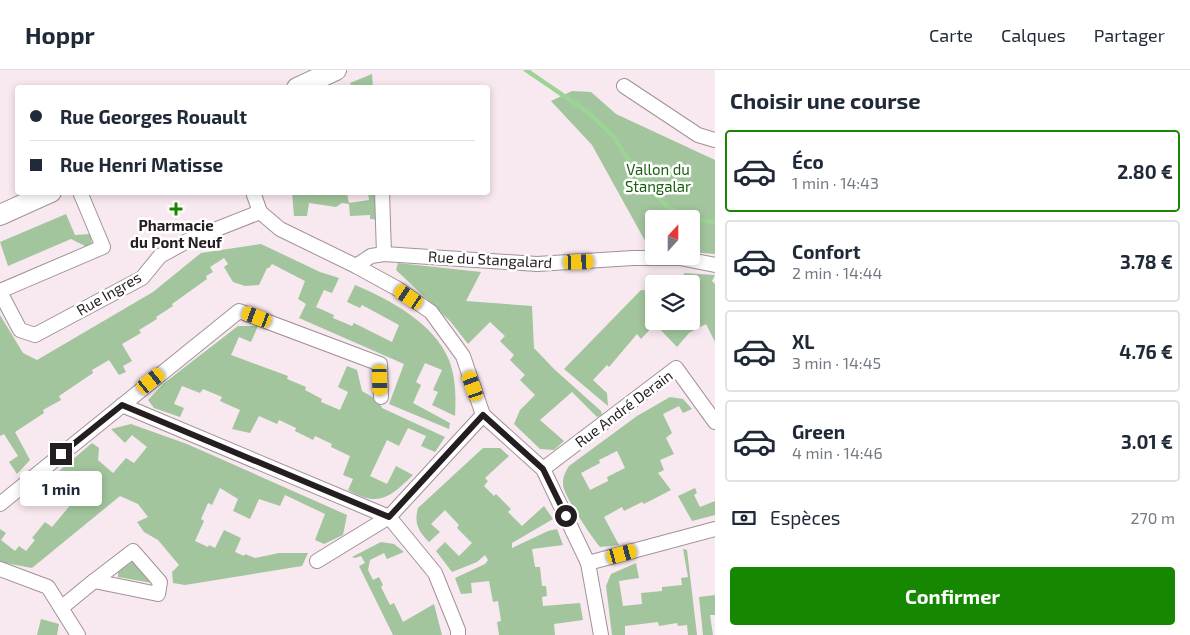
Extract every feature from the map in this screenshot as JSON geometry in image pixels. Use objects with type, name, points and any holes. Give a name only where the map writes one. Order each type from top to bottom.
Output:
[{"type":"main road","points":[[304,85],[336,70]]},
{"type":"main road","points":[[0,215],[44,195]]},
{"type":"street","points":[[624,86],[698,135],[715,140]]},
{"type":"street","points":[[0,291],[104,247],[81,195]]},
{"type":"street","points":[[254,195],[260,212],[280,229],[398,289],[431,312],[463,356],[483,415],[543,469],[588,563],[601,635]]},
{"type":"street","points":[[356,266],[371,256],[384,254],[382,195]]},
{"type":"street","name":"Rue Ingres","points":[[0,291],[20,330],[35,335],[142,278],[160,256],[189,240],[260,212]]},
{"type":"street","name":"Rue du Stangalard","points":[[384,254],[537,264],[633,258],[680,258],[715,264]]},
{"type":"street","points":[[0,504],[239,311],[380,364],[381,397]]},
{"type":"street","name":"Rue André Derain","points":[[543,469],[676,368],[715,422]]},
{"type":"street","points":[[122,405],[389,517],[435,573],[458,630],[458,635]]},
{"type":"street","points":[[317,561],[389,517],[483,415]]},
{"type":"street","points":[[588,563],[715,529]]},
{"type":"street","points":[[0,569],[48,588],[78,635]]},
{"type":"street","points":[[61,608],[94,581]]},
{"type":"green space","points":[[372,74],[373,85],[351,85],[350,83]]},
{"type":"green space","name":"Vallon du Stangalar","points":[[572,91],[591,92],[616,114],[715,160],[715,254],[700,253],[700,210],[645,210],[645,241],[592,145],[551,101]]},
{"type":"green space","points":[[292,195],[347,195],[349,203],[369,200],[368,195],[379,195],[382,220],[370,219],[370,215],[350,216],[349,204],[342,203],[336,207],[309,203],[307,216],[294,216]]},
{"type":"green space","points":[[66,214],[75,235],[90,234],[92,243],[87,247],[71,239],[8,266],[0,242]]},
{"type":"green space","points":[[261,244],[320,272],[339,278],[332,293],[324,290],[316,307],[334,315],[333,318],[352,326],[354,323],[392,342],[399,325],[362,305],[360,308],[347,302],[355,285],[396,305],[422,324],[442,347],[449,360],[455,388],[455,416],[432,405],[438,392],[433,390],[442,370],[425,363],[416,382],[421,385],[413,403],[450,423],[449,429],[389,404],[404,364],[299,318],[306,304],[298,299],[305,281],[272,264],[267,268],[259,285],[245,286],[233,282],[224,267],[228,264],[224,258],[210,267],[213,272],[206,276],[207,279],[172,304],[173,306],[156,317],[157,319],[139,330],[141,333],[122,344],[132,361],[123,366],[126,372],[119,375],[109,360],[92,370],[93,373],[59,396],[61,400],[43,410],[44,413],[15,432],[30,460],[17,474],[9,462],[18,456],[4,434],[0,436],[0,315],[23,353],[37,360],[153,292],[201,253]]},
{"type":"green space","points":[[398,263],[481,272],[466,301],[532,306],[534,348],[554,369],[601,411],[602,415],[597,417],[572,392],[540,420],[564,441],[554,450],[540,449],[514,424],[520,410],[535,395],[520,380],[525,375],[510,360],[514,355],[500,341],[505,336],[490,322],[468,344],[450,321],[396,270]]},
{"type":"green space","points":[[684,273],[715,275],[712,281],[715,284],[715,342],[706,324],[700,327],[700,275],[684,275]]},
{"type":"green space","points":[[641,290],[645,290],[645,330],[649,330],[641,339],[637,334],[609,367],[607,365],[593,380],[607,393],[608,406],[564,369]]},
{"type":"green space","points":[[238,326],[258,326],[251,342],[239,337],[231,355],[288,376],[287,379],[306,387],[305,390],[322,399],[321,402],[340,410],[348,392],[338,387],[347,366],[357,370],[362,391],[378,400],[382,408],[445,437],[435,452],[421,446],[426,436],[408,428],[399,446],[387,440],[370,476],[387,484],[396,466],[413,475],[398,489],[384,498],[376,499],[348,490],[353,479],[343,475],[350,456],[331,447],[332,444],[315,436],[313,440],[295,431],[296,428],[279,420],[277,424],[259,416],[250,433],[232,429],[240,410],[220,401],[222,397],[203,389],[200,393],[182,386],[174,404],[184,408],[180,417],[154,408],[148,400],[163,384]]},
{"type":"green space","points":[[661,330],[695,330],[689,333],[677,347]]},
{"type":"green space","points":[[670,397],[683,399],[692,409],[683,413],[679,406],[663,414],[672,433],[666,438],[674,454],[660,460],[664,470],[658,473],[671,490],[644,504],[642,502],[624,511],[622,507],[604,517],[619,545],[600,547],[580,519],[567,495],[563,486],[564,477],[569,466],[637,416]],"holes":[[[617,451],[625,468],[607,477],[608,481],[590,490],[581,473],[600,463],[599,460]]]},
{"type":"green space","points":[[131,424],[187,444],[347,515],[343,535],[324,544],[315,540],[325,514],[285,495],[280,506],[259,499],[250,519],[233,511],[238,499],[220,488],[212,505],[208,503],[201,519],[204,521],[195,541],[215,548],[224,530],[241,538],[235,552],[255,558],[279,553],[308,553],[302,566],[185,585],[173,583],[172,572],[179,565],[158,540],[144,532],[137,522],[148,517],[138,504],[120,496],[32,568],[0,562],[0,529],[6,533],[1,540],[15,551],[19,546],[26,551],[35,540],[32,538],[45,522],[52,527],[78,496],[82,498],[94,482],[80,471],[70,482],[59,471],[92,443],[99,448],[98,460],[113,473],[126,458],[134,463],[147,447],[132,435],[125,443],[111,429]]},
{"type":"green space","points":[[483,448],[500,448],[509,456],[485,478],[488,481],[484,486],[494,496],[496,494],[511,509],[508,512],[522,526],[544,506],[553,519],[512,543],[512,548],[548,531],[557,529],[563,545],[532,549],[535,567],[540,567],[542,586],[546,586],[547,596],[542,597],[543,606],[580,603],[583,620],[554,624],[555,635],[499,635],[497,622],[501,621],[498,601],[493,602],[489,581],[471,583],[472,593],[461,594],[455,578],[485,564],[488,560],[485,555],[477,562],[452,572],[436,551],[445,542],[459,556],[472,543],[457,528],[459,525],[445,510],[431,524],[440,532],[429,542],[418,526],[416,518],[418,508]]},
{"type":"green space","points":[[695,488],[697,493],[694,495],[700,507],[715,501],[715,515],[692,521],[678,496]]},
{"type":"green space","points":[[381,542],[394,544],[404,552],[387,559],[384,553],[370,560],[368,570],[373,580],[379,577],[383,585],[381,587],[390,605],[394,603],[403,622],[434,604],[442,635],[393,635],[359,566],[365,563],[361,556],[352,557]]},
{"type":"green space","points":[[683,549],[687,550],[697,635],[688,635],[687,625],[678,626],[677,623],[659,626],[658,622],[625,626],[625,635],[612,635],[606,586],[611,574],[636,563],[639,578],[619,581],[623,606],[642,604],[641,593],[662,591],[662,587],[682,585],[681,578],[688,577]]},
{"type":"green space","points":[[136,559],[152,583],[118,577],[118,572]]},
{"type":"green space","points":[[715,595],[715,615],[710,615],[713,635],[703,635],[699,597]]},
{"type":"green space","points":[[41,619],[59,624],[57,635],[37,635]]},
{"type":"waterway","points":[[526,70],[589,113],[613,136],[639,176],[667,207],[673,210]]},
{"type":"waterway","points":[[700,220],[715,222]]},
{"type":"place","name":"Pharmacie du Pont Neuf","points":[[176,209]]},
{"type":"route","points":[[61,454],[122,405],[389,517],[483,415],[543,469],[566,516]]}]
